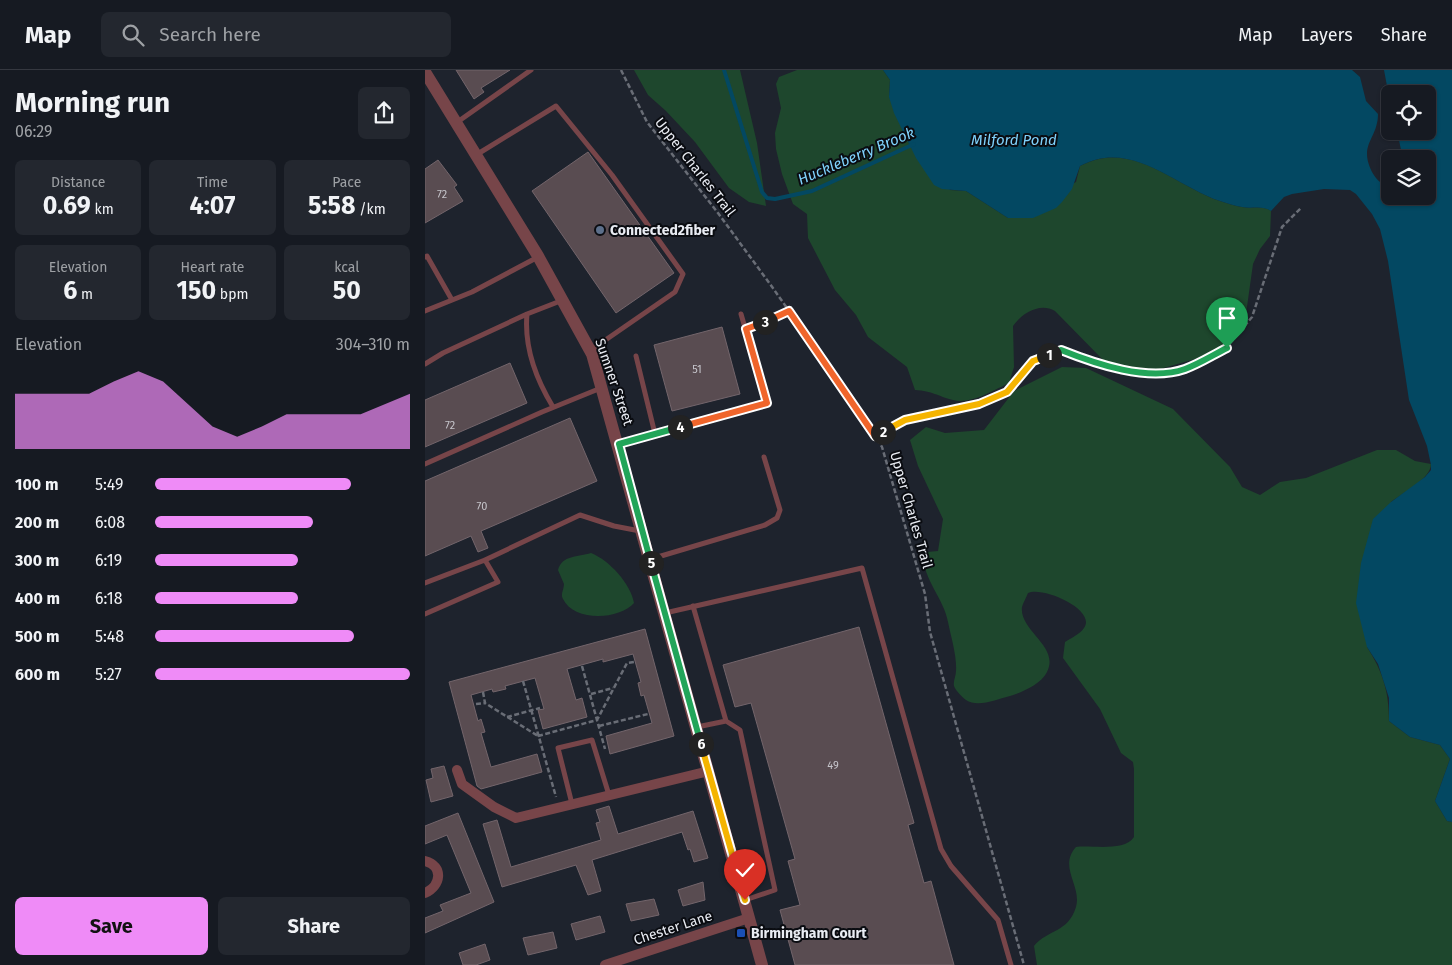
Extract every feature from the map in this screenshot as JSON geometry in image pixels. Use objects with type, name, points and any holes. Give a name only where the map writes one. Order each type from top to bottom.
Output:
[{"type":"street","name":"Sumner Street","points":[[425,72],[538,256],[590,350],[603,387],[619,444],[762,965]]},
{"type":"street","points":[[457,770],[462,784],[494,807],[516,818],[709,771]]},
{"type":"street","points":[[425,861],[431,862],[438,870],[439,880],[433,889],[425,893]]},
{"type":"street","name":"Chester Lane","points":[[605,965],[749,918]]},
{"type":"lane","points":[[455,123],[531,70]]},
{"type":"lane","points":[[475,156],[556,106],[612,176],[683,274],[675,292],[590,350]]},
{"type":"lane","points":[[425,257],[427,256],[452,300]]},
{"type":"lane","points":[[425,311],[472,292],[538,256]]},
{"type":"lane","points":[[425,364],[443,353],[527,314],[563,300]]},
{"type":"lane","points":[[527,314],[525,332],[538,381],[553,407]]},
{"type":"lane","points":[[619,444],[767,403],[741,314]]},
{"type":"lane","points":[[636,356],[655,434]]},
{"type":"lane","points":[[425,464],[603,387]]},
{"type":"lane","points":[[650,559],[765,525],[777,518],[780,510],[764,457]]},
{"type":"lane","points":[[425,583],[485,560],[580,515],[613,526],[643,532]]},
{"type":"lane","points":[[425,614],[497,582],[485,560]]},
{"type":"lane","points":[[665,613],[862,568],[941,849],[951,866],[998,920],[1011,965]]},
{"type":"lane","points":[[693,606],[726,721],[740,730],[775,890],[745,900]]},
{"type":"lane","points":[[697,727],[726,721]]},
{"type":"lane","points":[[572,804],[558,748],[593,740],[609,796]]},
{"type":"path","name":"Upper Charles Trail","points":[[621,70],[647,122],[718,213],[789,311],[882,447],[925,594],[930,632],[1024,965]]},
{"type":"path","points":[[875,436],[905,420],[979,404],[1007,392],[1033,361],[1061,350],[1098,365],[1153,374],[1184,370],[1227,348],[1252,317],[1282,227],[1301,208]]},
{"type":"path","points":[[746,329],[789,311]]},
{"type":"path","points":[[476,704],[485,703],[539,736],[597,720],[627,663],[634,662]]},
{"type":"path","points":[[582,666],[597,720]]},
{"type":"path","points":[[523,681],[556,798]]},
{"type":"path","points":[[591,694],[613,688]]},
{"type":"path","points":[[483,692],[485,703]]},
{"type":"path","points":[[507,717],[540,708]]},
{"type":"path","points":[[599,726],[648,714]]},
{"type":"green space","points":[[634,70],[740,70],[757,143],[766,206],[749,202],[729,188],[695,142],[648,95]]},
{"type":"green space","points":[[797,70],[883,70],[890,80],[889,97],[950,190],[966,191],[1008,218],[1076,182],[1080,166],[1099,159],[1117,158],[1153,167],[1220,201],[1246,208],[1268,209],[1271,211],[1270,236],[1260,249],[1253,264],[1245,321],[1223,346],[1209,355],[1146,373],[1129,375],[1121,373],[1107,364],[1055,311],[1037,308],[1026,313],[1013,326],[1014,367],[1009,383],[974,399],[960,401],[926,391],[915,390],[907,367],[868,337],[856,315],[835,290],[808,238],[807,214],[793,204],[782,174],[776,149],[775,133],[781,108],[776,84],[779,77]]},
{"type":"green space","points":[[1062,367],[1086,368],[1173,409],[1230,467],[1242,487],[1260,495],[1280,482],[1306,478],[1377,450],[1396,450],[1415,461],[1431,464],[1430,470],[1421,480],[1391,502],[1367,647],[1384,682],[1388,701],[1389,721],[1410,737],[1440,745],[1450,759],[1435,801],[1447,821],[1452,822],[1452,965],[1037,965],[1034,946],[1045,936],[1068,922],[1076,907],[1076,892],[1069,862],[1071,854],[1076,847],[1123,845],[1134,837],[1133,762],[1121,753],[1100,709],[1063,658],[1065,642],[1084,628],[1086,621],[1083,614],[1076,607],[1056,596],[1045,593],[1028,593],[1022,607],[1026,624],[1044,646],[1048,654],[1050,663],[1047,672],[1041,680],[1031,687],[1010,696],[982,703],[966,700],[956,690],[954,684],[956,659],[948,622],[926,572],[923,555],[927,552],[938,551],[943,519],[918,466],[910,440],[926,427],[945,433],[984,430],[1014,391]]},
{"type":"green space","points":[[591,553],[612,567],[629,588],[634,603],[627,609],[608,615],[586,615],[577,612],[563,599],[564,584],[558,570],[560,565],[571,557]]},
{"type":"water","name":"Milford Pond","points":[[883,70],[1352,70],[1360,77],[1366,101],[1378,114],[1367,155],[1372,172],[1381,182],[1381,205],[1436,205],[1436,150],[1401,150],[1399,140],[1436,140],[1436,85],[1387,85],[1384,70],[1452,70],[1452,822],[1447,821],[1435,801],[1450,759],[1440,745],[1410,737],[1389,721],[1389,698],[1378,664],[1367,647],[1356,603],[1361,563],[1373,519],[1431,470],[1427,446],[1409,400],[1388,261],[1380,229],[1372,214],[1356,194],[1350,190],[1324,189],[1292,194],[1284,197],[1271,211],[1264,208],[1239,207],[1203,194],[1152,167],[1135,161],[1117,158],[1099,159],[1080,166],[1072,189],[1056,208],[1033,218],[1008,218],[966,191],[942,189],[934,185],[916,158],[894,113],[889,97],[890,80]]},
{"type":"building","points":[[456,70],[510,70],[481,88],[484,92],[474,99]]},
{"type":"building","points":[[588,152],[674,273],[616,313],[532,191]]},
{"type":"building","points":[[438,160],[457,185],[454,187],[463,201],[425,223],[425,169]]},
{"type":"building","points":[[722,327],[740,394],[672,411],[654,345]]},
{"type":"building","points":[[510,363],[527,403],[425,447],[425,400]]},
{"type":"building","points":[[570,418],[597,481],[481,531],[488,548],[478,552],[471,536],[425,556],[425,481]]},
{"type":"building","points":[[859,627],[914,823],[908,825],[924,883],[931,881],[954,965],[795,965],[780,910],[800,905],[788,861],[795,859],[751,703],[735,707],[723,665]]},
{"type":"building","points":[[645,629],[674,736],[610,754],[606,736],[652,723],[644,695],[641,696],[638,683],[641,682],[633,654],[603,662],[603,659],[567,669],[576,700],[582,698],[587,717],[543,729],[538,710],[544,709],[535,678],[505,686],[506,689],[493,692],[492,689],[471,695],[478,721],[481,719],[485,732],[481,733],[491,767],[537,754],[542,772],[481,789],[477,786],[449,682]]},
{"type":"building","points":[[444,766],[453,796],[431,802],[426,780],[433,778],[431,769]]},
{"type":"building","points":[[609,806],[618,834],[693,811],[708,858],[694,862],[682,832],[592,860],[601,891],[588,895],[576,865],[502,887],[483,824],[497,820],[511,867],[601,840],[596,823],[600,822],[596,810]]},
{"type":"building","points":[[458,813],[494,902],[425,933],[425,918],[443,911],[440,905],[471,893],[447,835],[425,844],[425,826]]},
{"type":"building","points":[[703,882],[705,900],[683,906],[678,890]]},
{"type":"building","points":[[654,899],[659,915],[631,921],[626,904]]},
{"type":"building","points":[[600,916],[605,932],[576,940],[571,924]]},
{"type":"building","points":[[553,932],[557,948],[528,955],[523,938]]},
{"type":"building","points":[[485,944],[490,960],[476,965],[463,965],[459,953]]},
{"type":"waterway","name":"Huckleberry Brook","points":[[724,70],[762,192],[767,198],[775,199],[812,191],[914,144]]},
{"type":"place","name":"Connected2fiber","points":[[600,230]]},
{"type":"place","name":"Birmingham Court","points":[[741,933]]},
{"type":"route","points":[[745,900],[619,444],[767,403],[746,329],[789,311],[867,421],[875,436],[905,420],[979,404],[1007,392],[1033,361],[1061,350],[1098,365],[1153,374],[1184,370],[1227,348]]}]
